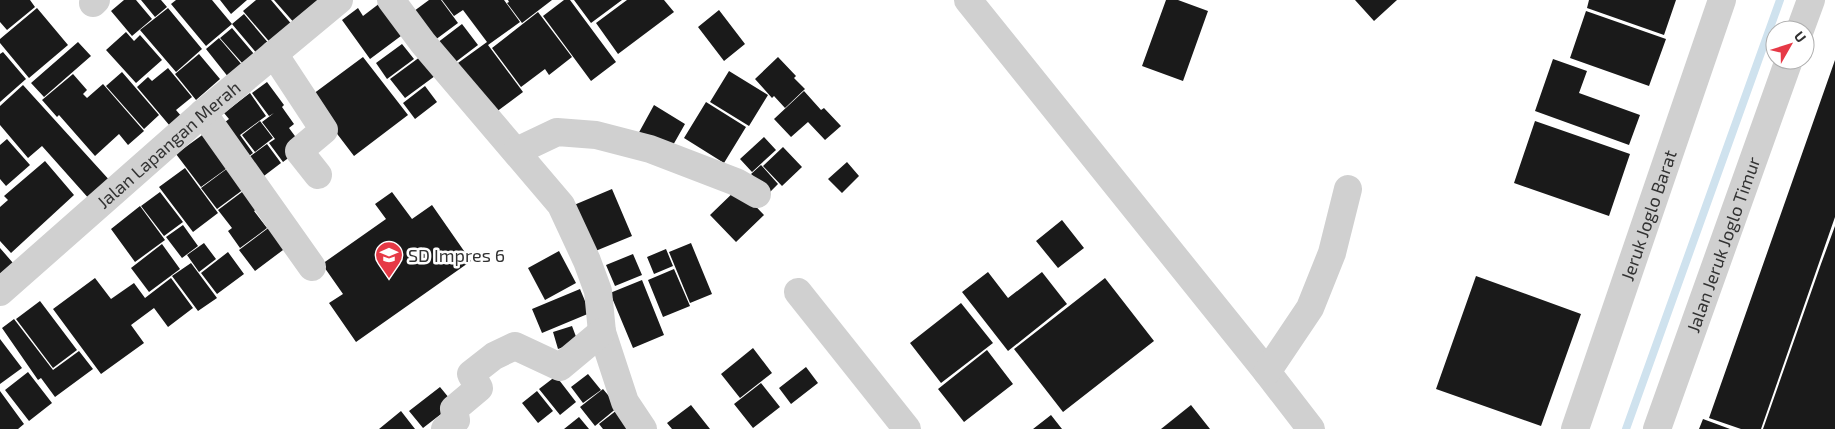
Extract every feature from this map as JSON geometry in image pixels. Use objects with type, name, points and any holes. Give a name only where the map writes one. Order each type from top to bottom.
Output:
[{"type":"street","name":"Jalan Lapangan Merah","points":[[0,292],[203,114],[339,0]]},
{"type":"street","points":[[391,0],[423,43],[561,205],[588,261],[598,291],[602,332],[625,402],[643,429]]},
{"type":"street","points":[[968,0],[1311,429]]},
{"type":"street","name":"Jeruk Joglo Barat","points":[[1575,429],[1722,0]]},
{"type":"street","points":[[1804,20],[1811,0]]},
{"type":"street","points":[[274,54],[324,130],[299,152],[318,175]]},
{"type":"street","name":"Jalan Jeruk Joglo Timur","points":[[1656,429],[1785,70]]},
{"type":"street","points":[[203,114],[312,267]]},
{"type":"street","points":[[517,152],[557,132],[596,135],[650,149],[736,182],[757,194]]},
{"type":"street","points":[[1267,372],[1310,308],[1332,253],[1348,189]]},
{"type":"street","points":[[798,292],[907,429]]},
{"type":"street","points":[[445,429],[456,420],[454,409],[479,388],[471,374],[494,356],[515,346],[560,366],[602,332]]},
{"type":"building","points":[[0,0],[30,0],[35,7],[7,30],[0,22]]},
{"type":"building","points":[[124,0],[136,0],[152,19],[132,36],[111,11]]},
{"type":"building","points":[[141,0],[161,0],[167,7],[155,17]]},
{"type":"building","points":[[176,0],[212,0],[232,24],[206,46],[171,4]]},
{"type":"building","points":[[220,0],[247,0],[231,14]]},
{"type":"building","points":[[256,0],[271,0],[294,27],[273,46],[243,11]]},
{"type":"building","points":[[274,0],[318,0],[296,25]]},
{"type":"building","points":[[384,0],[409,30],[370,59],[342,20],[358,8],[363,16]]},
{"type":"building","points":[[429,0],[441,0],[458,23],[431,43],[410,14]]},
{"type":"building","points":[[442,0],[504,0],[520,22],[488,45],[523,92],[488,118],[451,68],[487,42],[463,10],[454,16]]},
{"type":"building","points":[[508,0],[552,0],[522,23],[507,3],[509,2]]},
{"type":"building","points":[[564,0],[570,0],[616,62],[591,81],[543,16]]},
{"type":"building","points":[[574,0],[622,0],[591,23]]},
{"type":"building","points":[[627,0],[664,0],[674,12],[618,54],[596,23]]},
{"type":"building","points":[[1166,0],[1178,0],[1208,11],[1183,81],[1142,66]]},
{"type":"building","points":[[1355,0],[1397,0],[1374,21]]},
{"type":"building","points":[[1589,0],[1676,0],[1664,35],[1587,8]]},
{"type":"building","points":[[37,8],[68,45],[29,78],[0,43],[0,39]]},
{"type":"building","points":[[168,8],[202,49],[176,72],[140,30]]},
{"type":"building","points":[[719,10],[745,44],[724,61],[698,27]]},
{"type":"building","points":[[1586,11],[1666,39],[1649,86],[1570,58]]},
{"type":"building","points":[[538,12],[572,57],[549,75],[545,69],[521,87],[492,48]]},
{"type":"building","points":[[244,14],[270,45],[258,55],[232,24]]},
{"type":"building","points":[[462,24],[478,45],[453,64],[437,43]]},
{"type":"building","points":[[232,28],[254,54],[243,64],[220,38]]},
{"type":"building","points":[[126,32],[134,41],[140,35],[162,60],[136,83],[106,50]]},
{"type":"building","points":[[219,38],[243,66],[229,78],[206,49]]},
{"type":"building","points":[[78,42],[91,56],[44,97],[31,83]]},
{"type":"building","points":[[402,44],[414,59],[387,79],[376,63]]},
{"type":"building","points":[[3,52],[26,79],[0,102],[0,54]]},
{"type":"building","points":[[199,54],[220,79],[196,100],[175,74]]},
{"type":"building","points":[[424,54],[439,73],[405,98],[390,79]]},
{"type":"building","points":[[363,57],[408,115],[354,156],[309,97]]},
{"type":"building","points":[[778,57],[796,76],[794,78],[805,89],[785,108],[774,96],[772,98],[755,79]]},
{"type":"building","points":[[1553,59],[1587,71],[1579,93],[1640,115],[1629,145],[1535,111]]},
{"type":"building","points":[[1835,60],[1835,217],[1761,429],[1741,429],[1709,418]]},
{"type":"building","points":[[168,68],[192,97],[176,110],[182,117],[170,126],[137,87],[148,77],[152,81]]},
{"type":"building","points":[[729,71],[768,95],[749,126],[710,102]]},
{"type":"building","points":[[122,72],[159,115],[144,129],[106,86]]},
{"type":"building","points":[[73,74],[87,90],[83,94],[87,98],[103,84],[144,131],[128,145],[119,134],[95,156],[59,115],[57,117],[42,100]]},
{"type":"building","points":[[267,82],[284,105],[282,107],[294,124],[289,128],[303,147],[283,162],[269,143],[275,139],[262,122],[274,113],[269,116],[252,93]]},
{"type":"building","points":[[23,85],[112,183],[91,201],[42,146],[28,158],[0,125],[0,106]]},
{"type":"building","points":[[425,86],[437,102],[415,119],[403,103]]},
{"type":"building","points":[[804,91],[821,110],[824,108],[841,126],[825,140],[808,122],[791,137],[774,119]]},
{"type":"building","points":[[250,93],[266,116],[240,135],[253,153],[241,162],[216,129],[229,119],[224,113]]},
{"type":"building","points":[[706,102],[746,127],[724,163],[684,138]]},
{"type":"building","points":[[654,105],[685,124],[668,154],[637,136]]},
{"type":"building","points":[[260,121],[273,138],[255,152],[242,135]]},
{"type":"building","points":[[1535,121],[1630,154],[1609,216],[1514,183]]},
{"type":"building","points":[[205,133],[230,166],[201,187],[176,154]]},
{"type":"building","points":[[764,137],[776,150],[752,172],[740,159]]},
{"type":"building","points":[[7,139],[30,165],[6,186],[0,179],[0,145]]},
{"type":"building","points":[[267,144],[281,163],[256,182],[241,163]]},
{"type":"building","points":[[783,147],[802,167],[782,186],[763,166]]},
{"type":"building","points":[[45,161],[74,195],[11,253],[0,241],[0,207],[8,200],[4,196]]},
{"type":"building","points":[[847,162],[859,176],[842,193],[828,179]]},
{"type":"building","points":[[761,165],[778,184],[769,193],[751,174]]},
{"type":"building","points":[[185,168],[218,213],[193,232],[159,187]]},
{"type":"building","points":[[228,168],[244,189],[217,209],[201,188]]},
{"type":"building","points":[[738,188],[764,215],[736,242],[710,215]]},
{"type":"building","points":[[246,189],[260,207],[254,211],[267,228],[240,248],[228,231],[232,228],[218,210]]},
{"type":"building","points":[[612,189],[632,236],[593,252],[574,205]]},
{"type":"building","points":[[160,192],[183,222],[164,236],[141,206]]},
{"type":"building","name":"SD Impres 6","points":[[392,192],[412,219],[432,205],[471,261],[356,342],[329,303],[343,294],[322,264],[386,219],[375,204]]},
{"type":"building","points":[[140,206],[165,240],[135,262],[111,229]]},
{"type":"building","points":[[1062,220],[1084,248],[1058,268],[1036,241]]},
{"type":"building","points":[[183,225],[198,246],[182,258],[166,237]]},
{"type":"building","points":[[271,226],[287,247],[255,271],[239,250]]},
{"type":"building","points":[[1835,226],[1835,429],[1763,429],[1821,264]]},
{"type":"building","points":[[204,243],[216,259],[199,272],[187,255]]},
{"type":"building","points":[[691,243],[712,294],[690,303],[669,252]]},
{"type":"building","points":[[162,244],[180,269],[149,292],[131,268]]},
{"type":"building","points":[[0,248],[13,263],[0,274]]},
{"type":"building","points":[[666,249],[673,266],[654,274],[647,257]]},
{"type":"building","points":[[559,251],[576,283],[545,300],[528,268]]},
{"type":"building","points":[[228,252],[244,274],[217,294],[201,273]]},
{"type":"building","points":[[633,254],[642,275],[615,286],[606,265]]},
{"type":"building","points":[[191,263],[217,298],[198,311],[172,276]]},
{"type":"building","points":[[674,269],[690,306],[663,317],[648,280]]},
{"type":"building","points":[[988,272],[1008,298],[1042,272],[1067,304],[1008,351],[962,292]]},
{"type":"building","points":[[1476,276],[1581,314],[1541,426],[1436,389]]},
{"type":"building","points":[[95,278],[111,299],[134,283],[145,298],[171,278],[193,308],[168,327],[154,308],[131,325],[144,343],[101,374],[53,309]]},
{"type":"building","points":[[1105,278],[1154,341],[1063,412],[1014,349]]},
{"type":"building","points":[[642,280],[664,335],[633,348],[610,293]]},
{"type":"building","points":[[580,289],[590,313],[542,333],[532,309]]},
{"type":"building","points":[[40,301],[77,350],[53,368],[16,319]]},
{"type":"building","points":[[961,303],[993,343],[941,383],[910,343]]},
{"type":"building","points":[[14,319],[53,370],[79,351],[93,369],[55,397],[41,378],[38,380],[2,328]]},
{"type":"building","points":[[572,326],[578,342],[558,349],[553,332]]},
{"type":"building","points":[[0,339],[22,368],[0,384]]},
{"type":"building","points":[[753,348],[772,373],[740,398],[721,374]]},
{"type":"building","points":[[987,350],[1013,384],[964,422],[938,389]]},
{"type":"building","points":[[806,367],[818,383],[791,404],[779,388]]},
{"type":"building","points":[[28,372],[52,403],[29,421],[5,390]]},
{"type":"building","points":[[588,374],[601,390],[583,403],[571,387]]},
{"type":"building","points":[[556,376],[576,402],[560,415],[539,389]]},
{"type":"building","points":[[761,383],[780,407],[753,428],[734,404]]},
{"type":"building","points":[[440,387],[454,404],[423,428],[409,411]]},
{"type":"building","points":[[603,389],[618,407],[595,426],[580,407]]},
{"type":"building","points":[[0,391],[24,424],[18,429],[0,429]]},
{"type":"building","points":[[537,391],[553,411],[538,423],[522,403]]},
{"type":"building","points":[[691,405],[710,429],[672,429],[667,423]]},
{"type":"building","points":[[1191,405],[1210,429],[1161,429]]},
{"type":"building","points":[[617,410],[627,429],[603,429],[599,424]]},
{"type":"building","points":[[401,411],[415,429],[379,429]]},
{"type":"building","points":[[1051,415],[1062,429],[1033,429]]},
{"type":"building","points":[[579,417],[589,429],[564,429]]},
{"type":"building","points":[[1703,419],[1730,429],[1699,429]]},
{"type":"waterway","points":[[1626,429],[1780,0]]},
{"type":"place","name":"SD Impres 6","points":[[389,279]]}]
